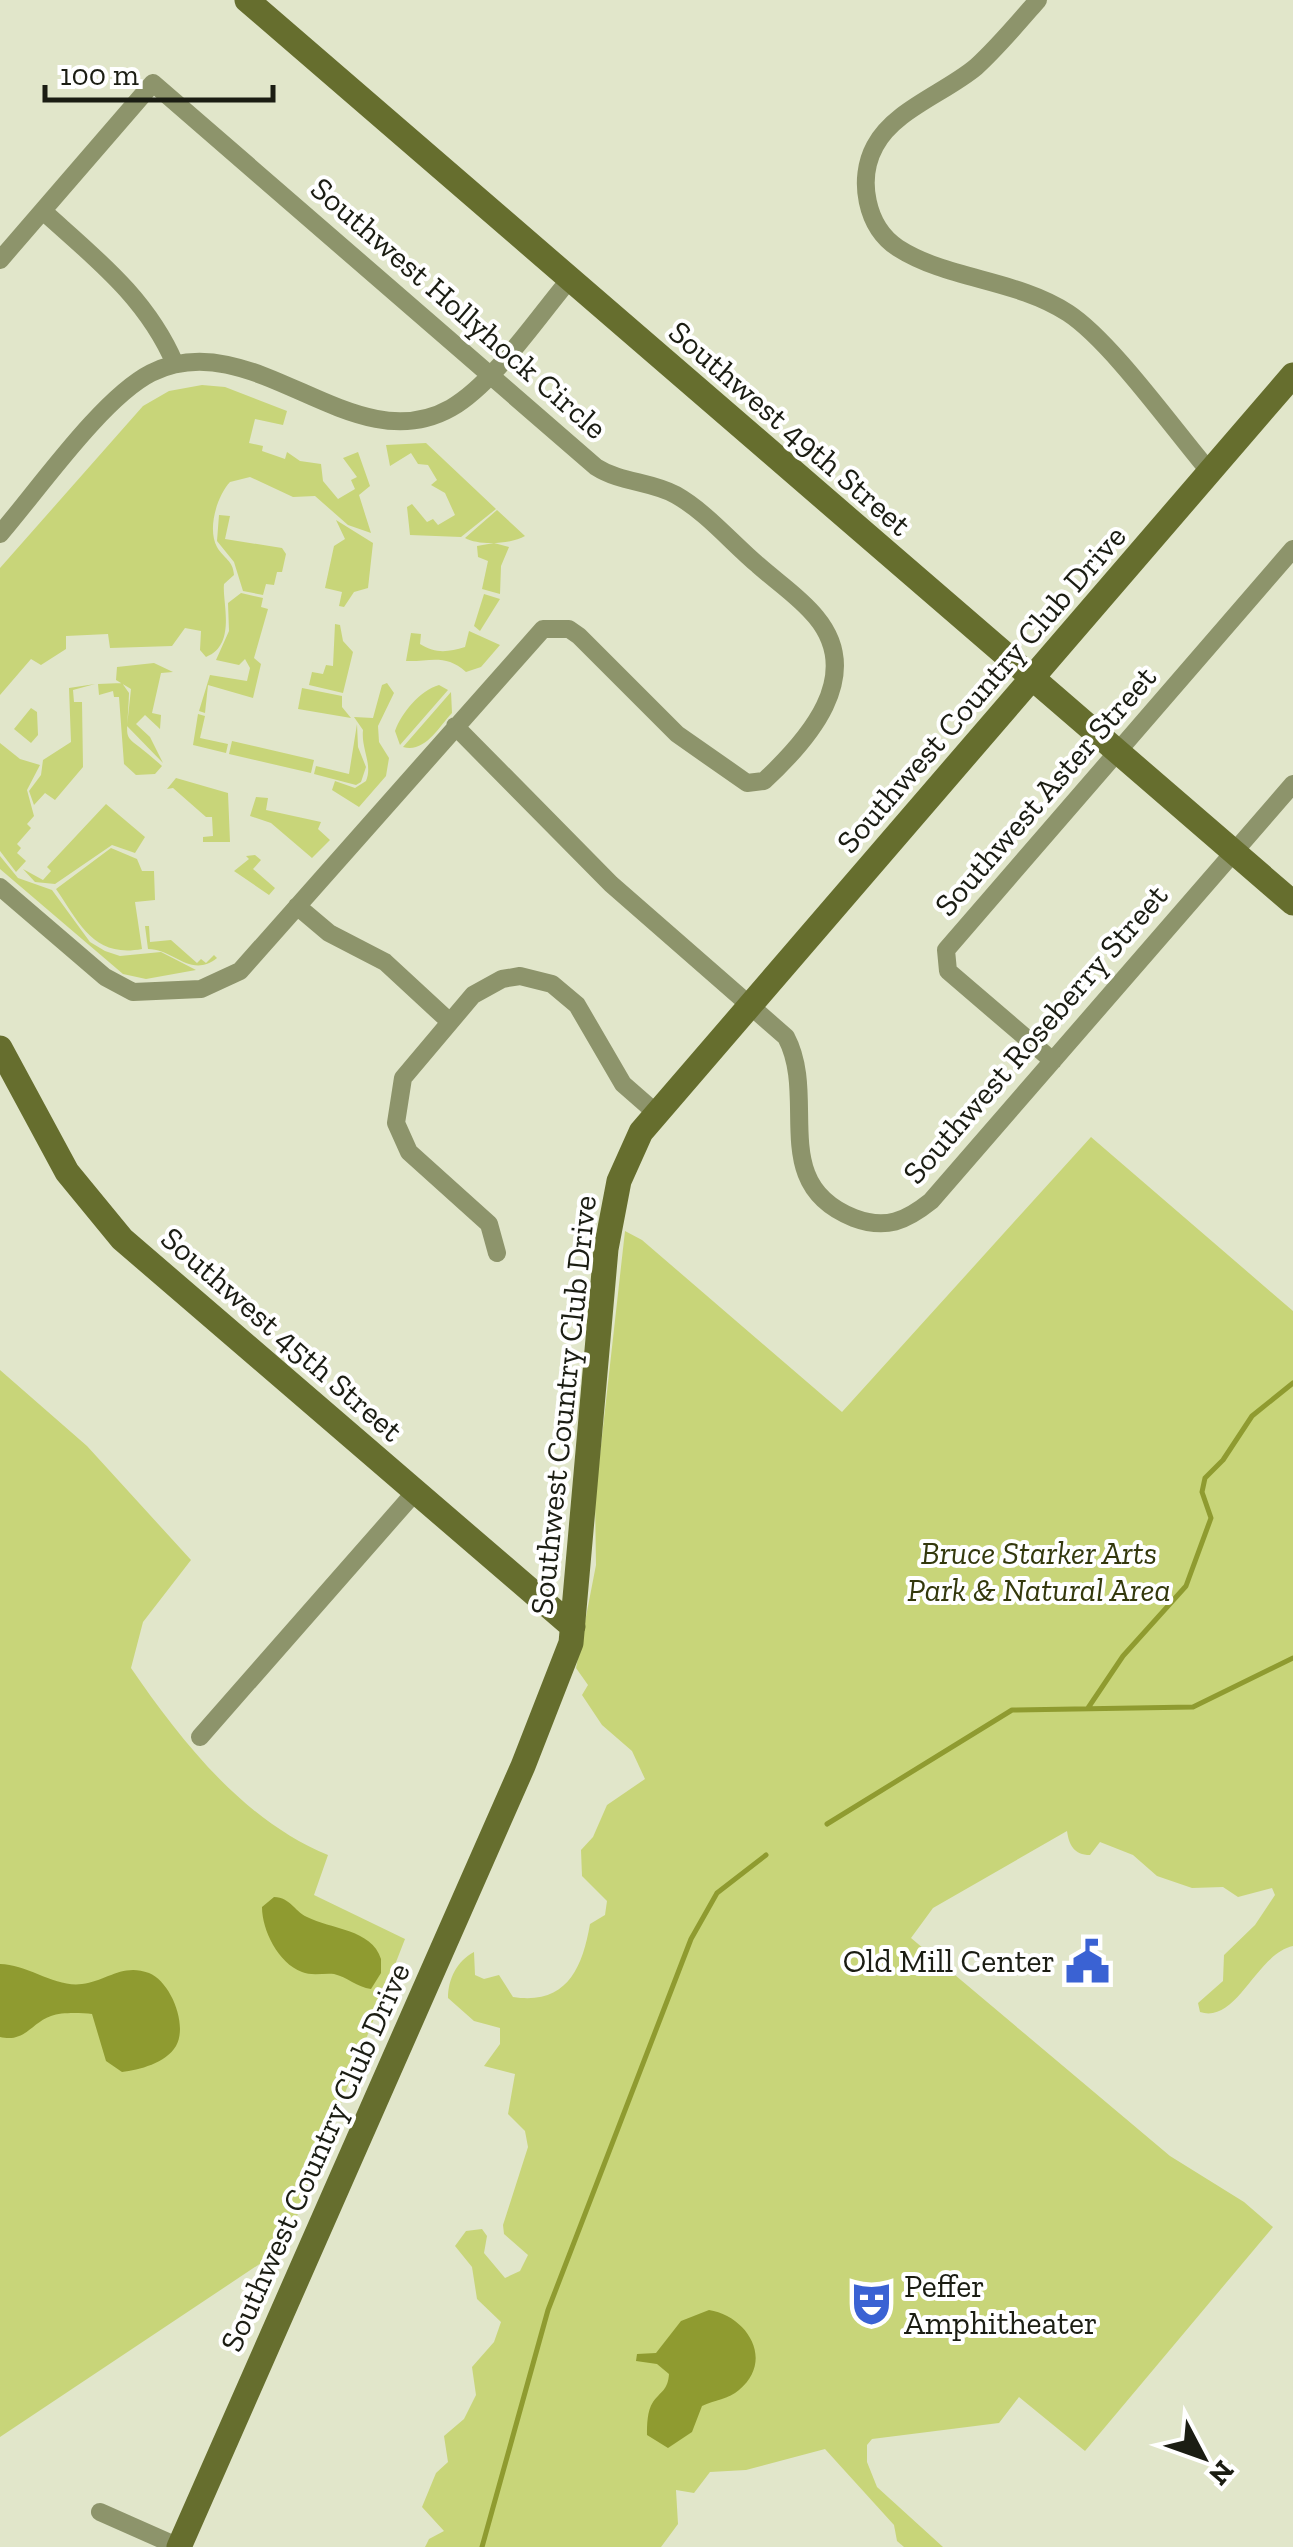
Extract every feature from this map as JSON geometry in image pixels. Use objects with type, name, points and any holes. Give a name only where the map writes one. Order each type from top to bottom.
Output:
[{"type":"street","name":"Southwest 49th Street","points":[[247,0],[1293,903]]},
{"type":"street","points":[[1038,0],[978,66],[881,136],[867,171],[867,201],[873,220],[897,247],[916,257],[1005,284],[1068,313],[1210,472]]},
{"type":"street","name":"Southwest Hollyhock Circle","points":[[0,260],[153,83],[596,468],[619,479],[657,487],[687,503],[814,614],[832,650],[834,684],[818,721],[774,772],[758,784],[738,778],[677,734],[568,629],[556,627],[535,633],[297,906],[227,980],[201,989],[143,994],[105,977],[0,886]]},
{"type":"street","points":[[43,211],[139,298],[160,329],[175,364]]},
{"type":"street","points":[[0,534],[116,400],[152,373],[175,364],[230,365],[360,414],[396,421],[420,420],[454,406],[489,373],[570,279]]},
{"type":"street","name":"Southwest Country Club Drive","points":[[179,2547],[564,1666],[573,1627],[582,1488],[613,1205],[626,1161],[655,1112],[1293,375]]},
{"type":"street","name":"Southwest Aster Street","points":[[1053,1061],[948,971],[944,956],[1293,548]]},
{"type":"street","name":"Southwest Roseberry Street","points":[[455,726],[623,895],[786,1037],[798,1058],[798,1146],[803,1170],[819,1194],[842,1213],[876,1224],[905,1220],[931,1201],[1293,784]]},
{"type":"street","points":[[297,906],[329,933],[385,962],[450,1022]]},
{"type":"street","points":[[497,1253],[489,1224],[409,1152],[396,1123],[403,1078],[473,995],[502,979],[520,976],[552,984],[577,1004],[624,1084],[655,1112]]},
{"type":"street","name":"Southwest 45th Street","points":[[0,1048],[67,1172],[122,1239],[573,1627]]},
{"type":"street","points":[[200,1737],[416,1491]]},
{"type":"street","points":[[100,2512],[179,2547]]},
{"type":"green space","points":[[202,385],[225,387],[287,411],[283,425],[255,419],[249,443],[285,459],[287,452],[300,461],[321,464],[323,481],[338,499],[355,489],[351,480],[357,477],[343,458],[358,452],[370,486],[359,495],[371,533],[348,525],[315,496],[293,497],[250,477],[230,482],[213,522],[214,540],[234,575],[224,584],[225,633],[216,651],[206,657],[200,650],[201,631],[185,628],[172,646],[110,648],[108,634],[66,636],[66,649],[41,665],[31,659],[0,695],[0,568],[143,406],[169,391]]},
{"type":"green space","points":[[426,443],[496,509],[461,537],[410,535],[407,507],[412,504],[427,522],[433,519],[438,525],[455,515],[445,493],[431,485],[437,480],[428,465],[418,464],[411,453],[390,466],[386,445]]},
{"type":"green space","points":[[497,510],[525,536],[495,543],[465,538]]},
{"type":"green space","points":[[219,515],[230,516],[225,539],[282,548],[286,554],[282,572],[277,572],[274,585],[266,584],[263,595],[243,591],[234,562],[217,541]]},
{"type":"green space","points":[[336,520],[373,543],[368,588],[354,592],[344,607],[339,606],[342,592],[325,588],[334,546],[345,539]]},
{"type":"green space","points":[[494,543],[509,547],[501,566],[500,594],[482,589],[488,561],[478,557],[477,546]]},
{"type":"green space","points":[[241,593],[263,598],[261,607],[268,609],[254,658],[261,664],[253,698],[208,685],[205,713],[199,711],[210,675],[247,681],[250,668],[245,659],[239,665],[216,660],[229,631],[228,603]]},
{"type":"green space","points":[[484,594],[500,599],[480,631],[474,626]]},
{"type":"green space","points":[[335,624],[340,625],[343,641],[353,652],[343,693],[309,685],[312,672],[323,674],[326,665],[333,666]]},
{"type":"green space","points":[[469,631],[500,645],[481,667],[466,672],[444,660],[406,661],[411,633],[421,634],[420,644],[442,651],[465,647]]},
{"type":"green space","points":[[154,663],[173,672],[161,673],[152,713],[161,715],[160,729],[145,715],[136,724],[150,737],[163,763],[127,726],[131,689],[116,680],[117,667]]},
{"type":"green space","points":[[122,683],[129,693],[127,732],[162,766],[155,774],[136,775],[124,764],[119,697],[114,697],[113,691],[99,695],[98,684]]},
{"type":"green space","points":[[387,683],[394,693],[378,726],[379,742],[389,758],[386,776],[359,807],[332,790],[335,781],[355,788],[366,781],[363,730],[354,717],[373,718],[382,685]]},
{"type":"green space","points":[[95,684],[73,690],[74,702],[82,702],[83,767],[55,800],[45,793],[34,805],[29,791],[41,775],[43,760],[71,742],[69,688]]},
{"type":"green space","points":[[439,685],[448,690],[400,745],[395,731],[402,717],[418,697]]},
{"type":"green space","points":[[302,688],[342,696],[342,707],[351,718],[298,709]]},
{"type":"green space","points":[[451,692],[452,713],[436,732],[418,746],[403,747]]},
{"type":"green space","points":[[31,708],[37,712],[38,735],[31,743],[14,729]]},
{"type":"green space","points":[[198,714],[205,716],[200,738],[228,744],[226,753],[193,745]]},
{"type":"green space","points":[[357,724],[358,747],[366,767],[361,782],[356,785],[314,774],[316,766],[349,774]]},
{"type":"green space","points":[[232,741],[314,760],[311,773],[229,754]]},
{"type":"green space","points":[[0,743],[20,759],[40,765],[27,790],[34,816],[27,824],[31,828],[17,844],[21,848],[17,853],[26,861],[16,872],[0,851]]},
{"type":"green space","points":[[176,778],[228,793],[230,842],[203,842],[203,837],[213,836],[212,817],[206,817],[173,788],[167,789]]},
{"type":"green space","points":[[256,797],[268,798],[266,810],[321,822],[318,829],[330,840],[312,858],[271,823],[250,816]]},
{"type":"green space","points":[[106,804],[145,837],[135,853],[112,845],[55,884],[35,882],[23,869],[43,880],[51,871],[47,867]]},
{"type":"green space","points":[[111,848],[137,859],[142,871],[154,871],[155,900],[135,902],[142,949],[112,948],[100,943],[81,926],[56,889]]},
{"type":"green space","points":[[255,855],[261,860],[253,869],[275,888],[269,895],[234,871],[249,859],[246,856]]},
{"type":"green space","points":[[0,856],[18,878],[52,890],[90,942],[105,951],[120,956],[161,952],[196,970],[146,979],[123,974],[0,869]]},
{"type":"green space","points":[[145,926],[149,926],[150,942],[171,940],[197,963],[201,959],[206,963],[214,955],[217,958],[208,964],[191,964],[148,949]]},
{"type":"green space","name":"Bruce Starker Arts Park & Natural Area","points":[[1091,1137],[1293,1311],[1293,1946],[1268,1961],[1225,2008],[1213,2013],[1200,2012],[1198,2003],[1223,1981],[1224,1955],[1255,1925],[1275,1895],[1272,1888],[1238,1897],[1223,1887],[1192,1888],[1157,1876],[1133,1855],[1100,1842],[1090,1855],[1080,1853],[1071,1845],[1067,1831],[933,1908],[911,1938],[1170,2156],[1244,2202],[1273,2227],[1085,2451],[1019,2397],[999,2423],[872,2439],[867,2445],[867,2462],[877,2487],[943,2547],[904,2547],[897,2541],[894,2525],[825,2449],[746,2470],[710,2472],[694,2493],[676,2490],[678,2524],[661,2547],[425,2547],[429,2539],[444,2531],[422,2507],[436,2473],[448,2462],[444,2436],[464,2419],[476,2395],[472,2367],[494,2342],[501,2322],[477,2299],[472,2267],[455,2246],[466,2231],[482,2229],[487,2236],[484,2253],[505,2278],[520,2271],[528,2255],[504,2234],[503,2225],[528,2147],[525,2131],[508,2114],[515,2074],[484,2066],[500,2044],[500,2028],[474,2021],[448,1998],[450,1984],[458,1966],[474,1952],[475,1975],[484,1979],[499,1975],[513,1997],[546,1996],[568,1981],[582,1956],[590,1924],[605,1915],[607,1901],[582,1876],[581,1850],[593,1837],[607,1805],[645,1779],[632,1751],[602,1725],[582,1695],[588,1685],[576,1668],[596,1565],[595,1499],[625,1231],[642,1240],[842,1412]]},
{"type":"green space","points":[[0,1370],[87,1446],[191,1560],[143,1622],[131,1668],[150,1696],[193,1750],[242,1800],[297,1840],[328,1855],[314,1895],[405,1939],[285,2247],[0,2437]]},
{"type":"shaded area","points":[[274,1897],[307,1917],[369,1941],[381,1959],[381,1973],[371,1989],[334,1974],[306,1973],[293,1968],[268,1935],[262,1907]]},
{"type":"shaded area","points":[[0,1964],[72,1984],[131,1970],[149,1973],[164,1985],[175,2005],[180,2027],[176,2046],[159,2061],[122,2072],[106,2061],[92,2014],[55,2015],[22,2035],[0,2037]]},
{"type":"shaded area","points":[[709,2310],[723,2314],[745,2330],[752,2341],[755,2366],[739,2390],[702,2406],[692,2432],[668,2448],[647,2435],[647,2431],[651,2406],[666,2387],[669,2374],[657,2364],[636,2361],[637,2354],[656,2353],[681,2321]]},
{"type":"waterway","points":[[1088,1708],[1123,1656],[1186,1586],[1211,1518],[1202,1492],[1205,1478],[1223,1460],[1252,1416],[1293,1383]]},
{"type":"waterway","points":[[827,1824],[1012,1710],[1193,1707],[1293,1658]]},
{"type":"waterway","points":[[482,2547],[548,2310],[691,1939],[717,1893],[766,1855]]},
{"type":"place","name":"Old Mill Center","points":[[1088,1961]]},
{"type":"place","name":"Peffer Amphitheater","points":[[871,2304]]}]
